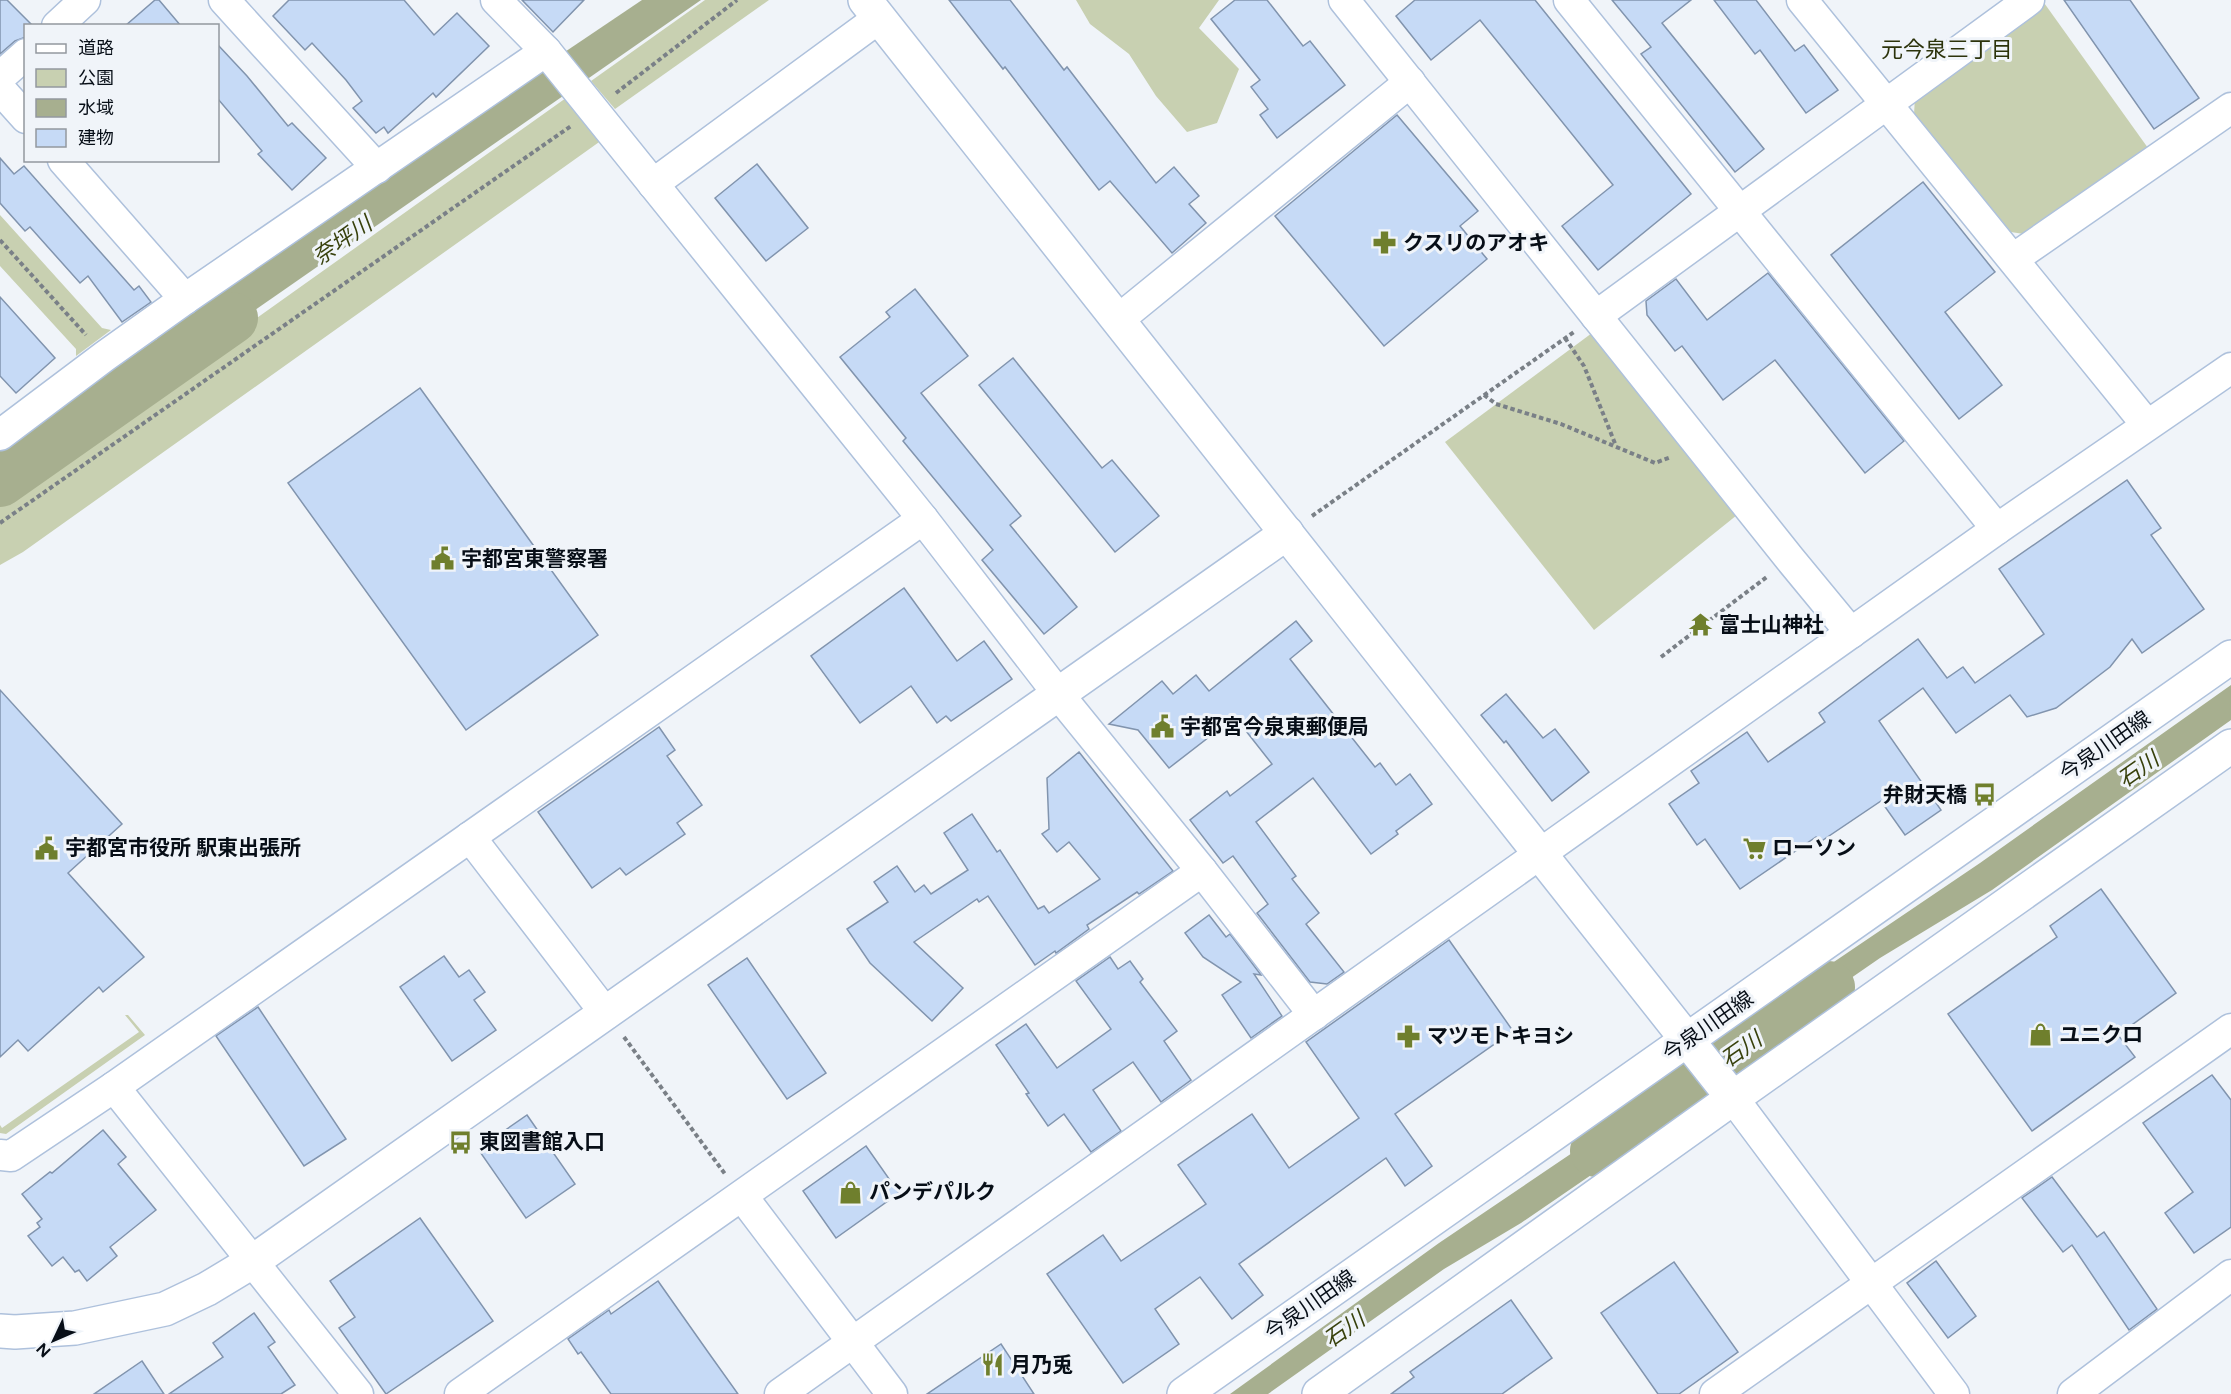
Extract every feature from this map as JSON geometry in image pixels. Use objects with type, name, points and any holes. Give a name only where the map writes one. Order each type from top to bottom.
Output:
[{"type":"street","points":[[59,24],[85,0]]},
{"type":"street","points":[[224,0],[377,168]]},
{"type":"street","points":[[496,0],[552,59],[587,101],[923,519],[1059,695],[1314,1015]]},
{"type":"street","points":[[1344,0],[1851,633]]},
{"type":"street","points":[[1569,0],[1997,529]]},
{"type":"street","points":[[1802,0],[2147,425]]},
{"type":"street","points":[[1596,316],[2029,0]]},
{"type":"street","points":[[653,184],[872,9],[1688,1040],[1954,1394]]},
{"type":"street","points":[[0,77],[24,56]]},
{"type":"street","points":[[6,421],[105,356],[377,168],[552,59]]},
{"type":"street","points":[[1118,320],[1410,82]]},
{"type":"street","points":[[0,89],[24,116]]},
{"type":"street","points":[[2013,260],[2231,108]]},
{"type":"street","points":[[65,162],[185,299]]},
{"type":"street","points":[[780,1394],[1997,529],[2231,368]]},
{"type":"street","points":[[0,1155],[11,1156],[114,1087],[923,519]]},
{"type":"street","points":[[0,1331],[75,1328],[165,1309],[207,1289],[252,1262],[1287,533]]},
{"type":"street","name":"今泉川田線","points":[[1184,1394],[2231,657]]},
{"type":"street","points":[[1319,1394],[1733,1098],[2231,747]]},
{"type":"street","points":[[471,837],[606,1014]]},
{"type":"street","points":[[460,1394],[1202,872]]},
{"type":"street","points":[[1715,1394],[1871,1283],[2227,1039]]},
{"type":"street","points":[[114,1087],[358,1394]]},
{"type":"street","points":[[742,1196],[892,1394]]},
{"type":"street","points":[[2073,1394],[2231,1275]]},
{"type":"path","points":[[0,523],[587,101],[737,0]]},
{"type":"path","points":[[0,240],[105,356]]},
{"type":"path","points":[[1287,533],[1596,316]]},
{"type":"path","points":[[1565,338],[1584,366],[1617,447]]},
{"type":"path","points":[[1484,395],[1496,404],[1561,424],[1655,463],[1687,452],[1697,442]]},
{"type":"path","points":[[1661,657],[1790,559]]},
{"type":"path","points":[[606,1014],[742,1196]]},
{"type":"green space","points":[[705,0],[769,0],[615,109],[591,81]]},
{"type":"green space","points":[[1076,0],[1219,0],[1199,28],[1239,69],[1217,123],[1187,132],[1156,96],[1129,54],[1090,24]]},
{"type":"green space","points":[[2042,0],[2148,148],[2030,235],[2011,232],[1914,115],[1915,96]]},
{"type":"green space","points":[[566,98],[602,140],[23,552],[0,565],[0,492],[97,425],[73,391],[152,335],[178,374]]},
{"type":"green space","points":[[0,215],[102,328],[111,330],[76,356],[76,349],[0,266]]},
{"type":"green space","points":[[1592,333],[1737,515],[1594,630],[1445,442]]},
{"type":"green space","points":[[125,1015],[128,1015],[145,1035],[6,1134],[0,1133],[0,1125],[2,1128],[139,1032]]},
{"type":"water","points":[[642,0],[701,0],[176,365],[154,334],[375,180]]},
{"type":"water","points":[[73,396],[92,423],[0,487],[0,447]]},
{"type":"water","points":[[2231,685],[2231,720],[1992,890],[1880,958],[1773,1032],[1760,1012],[1980,863]]},
{"type":"water","points":[[1649,1101],[1667,1123],[1521,1223],[1444,1269],[1268,1394],[1230,1394],[1439,1243]]},
{"type":"building","points":[[0,0],[7,0],[31,24],[24,24],[24,38],[15,41],[0,54]]},
{"type":"building","points":[[155,0],[159,0],[179,24],[127,24]]},
{"type":"building","points":[[289,0],[404,0],[434,35],[457,13],[489,46],[436,97],[433,93],[388,133],[384,127],[376,133],[353,108],[362,101],[346,80],[312,43],[305,50],[273,16]]},
{"type":"building","points":[[522,0],[584,0],[553,32]]},
{"type":"building","points":[[949,0],[1010,0],[1064,70],[1067,67],[1156,183],[1174,167],[1199,196],[1189,204],[1206,223],[1172,253],[1110,181],[1099,190],[1005,67],[1003,69]]},
{"type":"building","points":[[1235,0],[1267,0],[1303,46],[1310,41],[1345,85],[1277,138],[1260,115],[1268,109],[1251,87],[1260,80],[1211,19]]},
{"type":"building","points":[[1415,0],[1535,0],[1691,194],[1598,270],[1562,226],[1613,185],[1480,20],[1431,60],[1396,16]]},
{"type":"building","points":[[1612,0],[1691,0],[1662,23],[1764,149],[1735,172],[1641,54],[1651,47]]},
{"type":"building","points":[[1714,0],[1756,0],[1795,51],[1804,45],[1838,90],[1806,113],[1760,50],[1755,54]]},
{"type":"building","points":[[2064,0],[2130,0],[2199,98],[2154,129]]},
{"type":"building","points":[[219,46],[288,126],[292,123],[326,158],[292,190],[258,154],[262,151],[219,100]]},
{"type":"building","name":"クスリのアオキ","points":[[1397,115],[1478,211],[1460,226],[1487,259],[1384,346],[1275,216]]},
{"type":"building","points":[[0,158],[14,174],[24,166],[134,290],[139,286],[151,302],[122,322],[88,276],[80,283],[30,227],[25,231],[0,203]]},
{"type":"building","points":[[757,164],[808,228],[766,261],[715,198]]},
{"type":"building","points":[[1923,182],[1995,272],[1945,312],[2002,385],[1959,419],[1831,255]]},
{"type":"building","points":[[1768,273],[1904,441],[1865,473],[1775,360],[1723,400],[1682,346],[1675,351],[1647,315],[1646,301],[1676,279],[1707,320]]},
{"type":"building","points":[[915,289],[968,356],[921,393],[1021,516],[1010,525],[1077,607],[1044,634],[982,560],[993,550],[903,441],[906,438],[840,357],[890,317],[886,312]]},
{"type":"building","points":[[0,297],[55,358],[16,393],[0,376]]},
{"type":"building","points":[[1013,358],[1102,468],[1112,460],[1159,516],[1115,552],[979,385]]},
{"type":"building","name":"宇都宮東警察署","points":[[420,388],[598,635],[466,730],[288,483]]},
{"type":"building","points":[[2127,480],[2161,528],[2151,535],[2204,609],[2142,653],[2132,639],[2110,667],[2056,708],[2027,717],[2010,695],[1956,733],[1923,688],[1879,721],[1941,810],[1905,835],[1881,801],[1820,842],[1816,837],[1740,889],[1705,839],[1697,845],[1669,804],[1699,783],[1691,771],[1747,732],[1768,762],[1825,722],[1819,713],[1918,639],[1947,678],[1963,667],[1975,683],[2044,634],[1999,569]]},
{"type":"building","points":[[904,588],[957,661],[984,641],[1012,679],[951,721],[946,716],[937,723],[911,686],[860,723],[811,656]]},
{"type":"building","points":[[1296,621],[1312,641],[1290,659],[1375,767],[1380,763],[1396,785],[1410,774],[1432,804],[1396,831],[1398,834],[1371,854],[1313,778],[1256,822],[1296,876],[1292,879],[1319,913],[1306,924],[1344,972],[1327,984],[1310,982],[1257,913],[1268,904],[1233,856],[1223,863],[1190,820],[1227,791],[1230,796],[1272,764],[1235,717],[1169,768],[1138,730],[1109,724],[1162,681],[1173,694],[1196,675],[1209,691]]},
{"type":"building","name":"宇都宮市役所 駅東出張所","points":[[0,690],[122,824],[68,873],[144,957],[103,992],[99,987],[28,1051],[18,1040],[0,1057]]},
{"type":"building","points":[[1506,694],[1543,738],[1555,729],[1589,772],[1552,801],[1506,741],[1504,743],[1481,715]]},
{"type":"building","points":[[659,727],[675,750],[667,756],[702,805],[677,823],[685,834],[626,875],[620,868],[592,888],[538,812]]},
{"type":"building","points":[[1079,752],[1173,871],[1087,925],[1089,929],[1035,965],[988,896],[979,902],[977,899],[914,942],[963,988],[932,1021],[870,963],[847,929],[888,902],[874,882],[897,866],[915,892],[924,885],[931,894],[968,870],[944,833],[972,814],[997,852],[1000,850],[1038,909],[1044,906],[1049,913],[1100,879],[1069,842],[1057,852],[1042,834],[1049,829],[1047,778]]},
{"type":"building","name":"ユニクロ","points":[[2101,889],[2176,993],[2118,1035],[2135,1057],[2032,1131],[1948,1014],[2057,937],[2050,926]]},
{"type":"building","points":[[1209,915],[1226,937],[1230,934],[1261,975],[1254,974],[1282,1016],[1251,1038],[1222,995],[1241,982],[1203,957],[1185,933]]},
{"type":"building","points":[[1449,940],[1513,1031],[1395,1114],[1432,1166],[1405,1186],[1386,1158],[1239,1264],[1263,1295],[1232,1319],[1200,1277],[1155,1309],[1179,1344],[1123,1383],[1047,1274],[1103,1235],[1121,1261],[1206,1204],[1178,1165],[1252,1114],[1289,1168],[1359,1118],[1306,1042]]},
{"type":"building","points":[[444,956],[459,977],[469,970],[485,992],[474,1000],[496,1030],[452,1061],[400,987]]},
{"type":"building","points":[[1110,957],[1118,969],[1130,961],[1143,979],[1140,982],[1177,1031],[1164,1041],[1191,1080],[1161,1102],[1133,1062],[1093,1090],[1121,1131],[1091,1152],[1064,1114],[1048,1126],[1026,1094],[1029,1093],[996,1045],[1026,1024],[1057,1068],[1111,1029],[1076,981]]},
{"type":"building","points":[[747,958],[826,1073],[787,1099],[708,985]]},
{"type":"building","points":[[258,1007],[346,1139],[304,1166],[216,1036]]},
{"type":"building","points":[[2212,1075],[2231,1100],[2231,1227],[2194,1253],[2165,1213],[2193,1192],[2143,1123]]},
{"type":"building","points":[[527,1115],[575,1184],[526,1218],[478,1149]]},
{"type":"building","points":[[103,1130],[126,1157],[118,1164],[156,1210],[110,1247],[117,1256],[87,1281],[79,1270],[75,1272],[63,1257],[52,1266],[28,1236],[40,1227],[37,1223],[42,1219],[22,1194],[50,1172],[52,1173]]},
{"type":"building","name":"パンデパルク","points":[[866,1146],[899,1193],[836,1238],[803,1191]]},
{"type":"building","points":[[2052,1177],[2097,1237],[2104,1232],[2157,1309],[2129,1330],[2072,1245],[2063,1252],[2022,1198]]},
{"type":"building","points":[[420,1218],[493,1321],[386,1394],[339,1328],[355,1317],[330,1281]]},
{"type":"building","points":[[1936,1261],[1976,1316],[1948,1338],[1907,1283]]},
{"type":"building","points":[[1674,1262],[1738,1352],[1679,1394],[1658,1394],[1601,1313]]},
{"type":"building","points":[[658,1281],[738,1394],[611,1394],[581,1352],[578,1354],[568,1339],[609,1310],[611,1314]]},
{"type":"building","points":[[1511,1300],[1552,1358],[1502,1394],[1391,1394],[1414,1377],[1410,1372]]},
{"type":"building","points":[[254,1313],[275,1342],[268,1347],[295,1385],[281,1394],[169,1394],[223,1357],[213,1343]]},
{"type":"building","name":"月乃兎","points":[[1001,1344],[1034,1394],[927,1394]]},
{"type":"building","points":[[142,1361],[164,1394],[94,1394]]},
{"type":"waterway","name":"奈坪川","points":[[0,481],[232,318]]},
{"type":"waterway","name":"石川","points":[[1596,1151],[1829,987]]},
{"type":"place","name":"クスリのアオキ","points":[[1385,243]]},
{"type":"place","name":"宇都宮東警察署","points":[[443,559]]},
{"type":"place","name":"富士山神社","points":[[1701,625]]},
{"type":"place","name":"宇都宮今泉東郵便局","points":[[1162,727]]},
{"type":"place","name":"弁財天橋","points":[[1985,795]]},
{"type":"place","name":"宇都宮市役所 駅東出張所","points":[[47,848]]},
{"type":"place","name":"ローソン","points":[[1754,848]]},
{"type":"place","name":"ユニクロ","points":[[2041,1035]]},
{"type":"place","name":"マツモトキヨシ","points":[[1409,1036]]},
{"type":"place","name":"東図書館入口","points":[[461,1142]]},
{"type":"place","name":"パンデパルク","points":[[851,1192]]},
{"type":"place","name":"月乃兎","points":[[992,1365]]},
{"type":"district","name":"元今泉三丁目","points":[[1947,49]]}]
